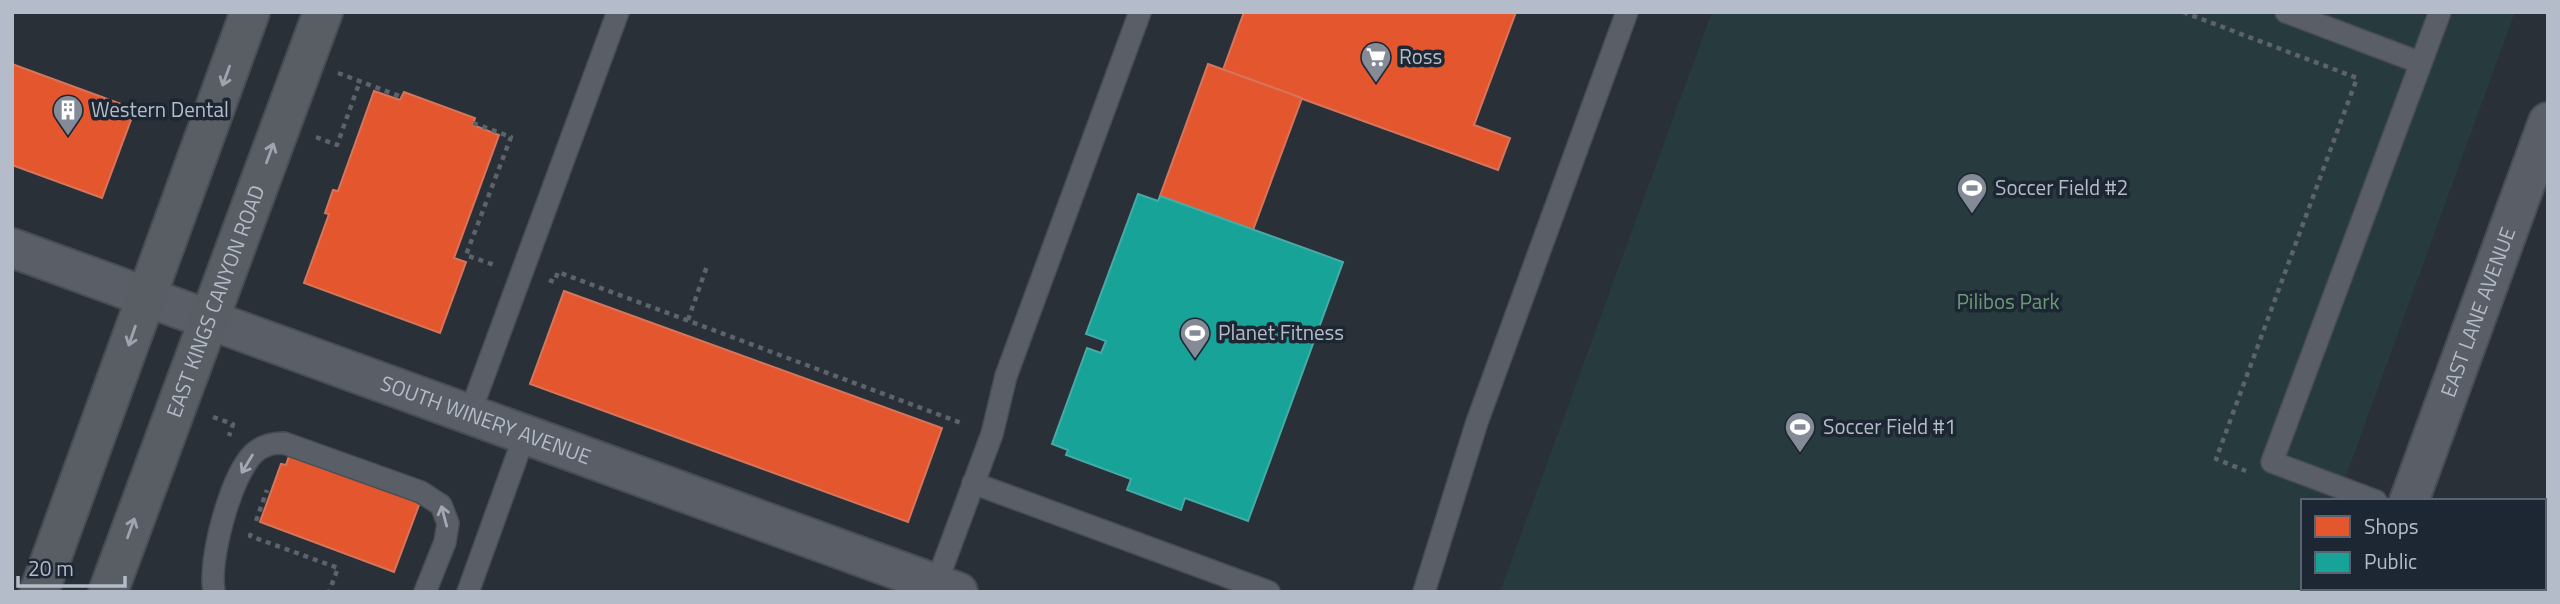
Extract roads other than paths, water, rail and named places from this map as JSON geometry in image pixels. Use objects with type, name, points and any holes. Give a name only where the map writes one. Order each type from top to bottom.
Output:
[{"type":"main road","points":[[39,592],[250,12]]},
{"type":"main road","name":"EAST KINGS CANYON ROAD","points":[[108,592],[323,12]]},
{"type":"street","name":"EAST LANE AVENUE","points":[[2410,499],[2548,122]]},
{"type":"street","name":"SOUTH WINERY AVENUE","points":[[12,247],[947,588]]},
{"type":"lane","points":[[470,414],[618,12]]},
{"type":"lane","points":[[947,588],[973,483],[992,434],[1006,376],[1140,12]]},
{"type":"lane","points":[[1424,592],[1477,422],[1627,12]]},
{"type":"lane","points":[[2286,12],[2421,63]]},
{"type":"lane","points":[[2371,499],[2272,462],[2440,12]]},
{"type":"lane","points":[[468,592],[525,434]]},
{"type":"lane","points":[[214,591],[212,569],[215,543],[243,469],[252,455],[273,443],[284,443],[421,492],[441,505],[448,523],[445,542],[423,588]]},
{"type":"lane","points":[[973,483],[1269,592]]},
{"type":"place","name":"Ross","points":[[1376,84]]},
{"type":"place","name":"Western Dental","points":[[68,137]]},
{"type":"place","name":"Soccer Field #2","points":[[1972,215]]},
{"type":"place","name":"Planet Fitness","points":[[1195,360]]},
{"type":"place","name":"Soccer Field #1","points":[[1800,454]]},
{"type":"park label","name":"Pilibos Park","points":[[2008,302]]}]
